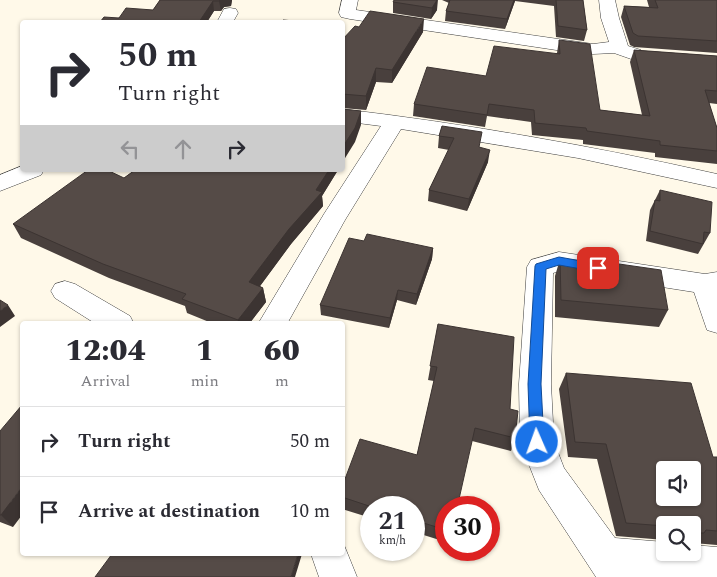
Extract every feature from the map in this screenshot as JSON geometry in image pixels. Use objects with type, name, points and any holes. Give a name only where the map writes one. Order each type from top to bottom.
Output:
[{"type":"street","points":[[350,0],[346,9],[347,13],[350,14],[563,46],[593,49],[619,47],[630,54],[654,56]]},
{"type":"street","points":[[607,0],[610,18],[619,47]]},
{"type":"street","points":[[345,115],[395,121],[565,148],[717,181]]},
{"type":"street","points":[[274,321],[333,220],[395,121]]},
{"type":"street","points":[[0,184],[28,172]]},
{"type":"street","points":[[717,322],[711,283],[559,261],[540,266],[535,384],[537,442],[551,478],[612,566],[717,566]]},
{"type":"street","points":[[65,291],[115,321]]},
{"type":"street","points":[[331,556],[338,577]]},
{"type":"building","points":[[160,0],[220,0],[213,1],[200,20],[102,20],[104,17],[119,18],[126,8],[153,10]]},
{"type":"building","points":[[394,0],[437,0],[432,8],[393,2]]},
{"type":"building","points":[[450,0],[514,0],[507,19],[446,11]]},
{"type":"building","points":[[556,0],[583,0],[587,30],[558,26]]},
{"type":"building","points":[[655,0],[717,0],[717,41],[638,36],[633,33],[624,6],[658,8]]},
{"type":"building","points":[[370,11],[424,19],[392,70],[376,68],[366,96],[345,94],[345,37],[355,26],[359,27]]},
{"type":"building","points":[[559,40],[590,44],[600,110],[650,116],[634,50],[717,56],[717,91],[705,90],[717,128],[717,151],[660,145],[660,141],[587,131],[586,128],[535,123],[534,110],[489,104],[487,115],[414,104],[427,67],[486,76],[494,46],[560,54]]},
{"type":"building","points":[[345,109],[361,111],[355,128],[345,143]]},
{"type":"building","points":[[442,126],[482,132],[479,147],[490,150],[469,199],[429,190],[454,138],[439,136]]},
{"type":"building","points":[[85,172],[111,172],[124,178],[132,172],[328,172],[316,190],[322,192],[289,229],[249,282],[263,288],[238,320],[182,299],[186,294],[103,264],[13,224]]},
{"type":"building","points":[[660,190],[712,202],[710,233],[704,232],[703,244],[650,231],[655,200],[660,201]]},
{"type":"building","points":[[367,234],[433,248],[417,294],[398,290],[390,318],[320,305],[349,238],[364,241]]},
{"type":"building","points":[[560,259],[612,263],[661,270],[668,310],[561,300]]},
{"type":"building","points":[[0,300],[8,305],[0,311]]},
{"type":"building","points":[[438,324],[514,337],[510,409],[518,411],[515,438],[475,428],[460,496],[435,496],[435,527],[425,523],[425,496],[360,496],[360,503],[345,498],[345,479],[360,439],[417,455],[437,367],[430,366]]},
{"type":"building","points":[[566,373],[691,383],[713,457],[717,457],[717,531],[706,530],[704,533],[701,533],[701,516],[656,516],[656,525],[626,523],[606,444],[575,442]]},
{"type":"building","points":[[20,407],[20,490],[1,515],[0,515],[0,431]]},
{"type":"building","points":[[111,556],[297,556],[291,577],[95,577]]},
{"type":"route","points":[[537,442],[535,384],[540,266],[559,261],[598,268]]}]
